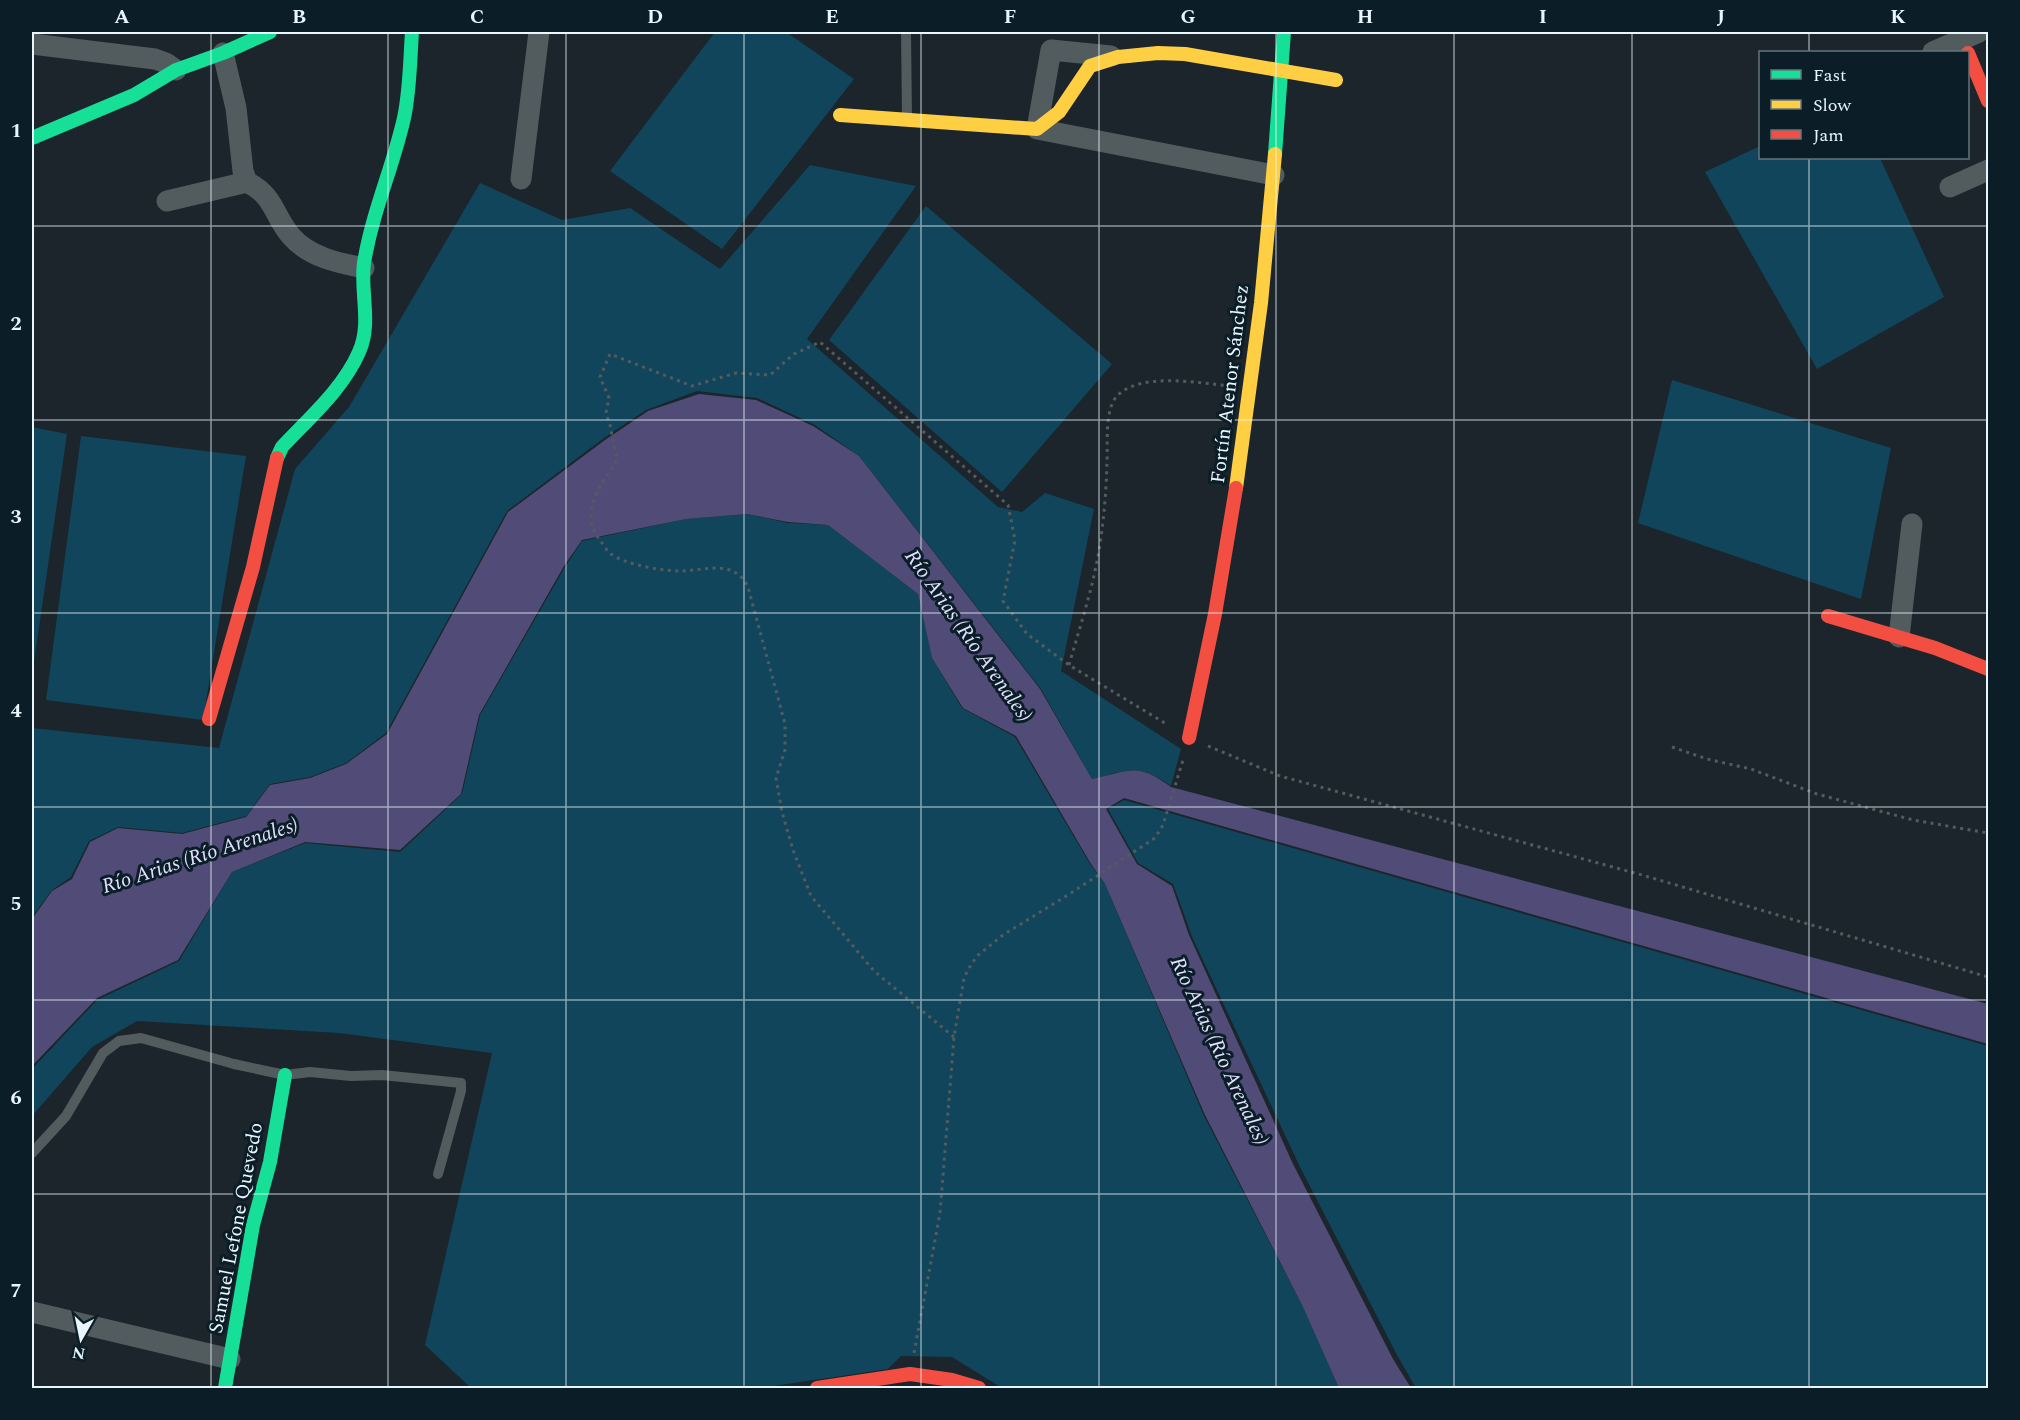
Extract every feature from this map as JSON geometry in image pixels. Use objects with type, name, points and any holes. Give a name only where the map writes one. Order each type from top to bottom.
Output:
[{"type":"street","points":[[32,138],[134,95],[176,70],[223,53],[270,32]]},
{"type":"street","points":[[209,719],[253,567],[277,457],[282,447],[342,381],[361,350],[366,331],[367,313],[364,268],[368,244],[404,118],[412,32]]},
{"type":"street","points":[[520,180],[539,32]]},
{"type":"street","name":"Fortín Atenor Sánchez","points":[[1189,738],[1215,620],[1238,479],[1268,240],[1284,32]]},
{"type":"street","points":[[1936,51],[1967,42],[1989,100]]},
{"type":"street","points":[[32,45],[155,59],[176,70]]},
{"type":"street","points":[[1037,129],[1052,50],[1118,57],[1158,53],[1185,54],[1336,80]]},
{"type":"street","points":[[223,53],[236,108],[243,171],[247,182]]},
{"type":"street","points":[[1037,129],[1059,112],[1090,66],[1118,57]]},
{"type":"street","points":[[840,115],[1037,129],[1274,175]]},
{"type":"street","points":[[1950,188],[1989,170]]},
{"type":"street","points":[[167,201],[247,182],[263,191],[290,235],[304,248],[336,262],[364,268]]},
{"type":"street","points":[[1899,637],[1912,524]]},
{"type":"street","points":[[1828,616],[1946,651],[1989,669]]},
{"type":"street","name":"Samuel Lefone Quevedo","points":[[225,1389],[254,1225],[270,1162],[285,1075]]},
{"type":"street","points":[[32,1312],[230,1359]]},
{"type":"street","points":[[817,1389],[952,1380],[979,1389]]},
{"type":"lane","points":[[906,32],[907,120]]},
{"type":"lane","points":[[32,1154],[66,1116],[103,1053],[119,1041],[141,1038],[234,1064],[285,1075],[310,1072],[351,1076],[382,1075],[461,1083],[461,1091],[438,1174]]},
{"type":"path","points":[[954,1037],[874,971],[811,896],[793,850],[782,812],[776,778],[785,750],[785,724],[748,587],[743,577],[729,569],[715,567],[681,571],[634,564],[610,554],[596,536],[590,516],[592,501],[617,460],[606,413],[609,398],[600,377],[610,354],[692,386],[736,373],[770,375],[794,354],[820,342],[1008,506],[1015,540],[1003,601],[1027,634],[1069,664],[1189,738],[1280,776],[1642,875],[1989,977]]},
{"type":"path","points":[[1069,664],[1093,579],[1106,499],[1108,418],[1118,395],[1142,383],[1173,381],[1249,388]]},
{"type":"path","points":[[910,1381],[940,1213],[954,1037],[964,978],[977,956],[1003,935],[1155,838],[1163,825],[1189,738]]},
{"type":"path","points":[[1672,747],[1707,759],[1751,769],[1817,794],[1912,820],[1989,833]]},
{"type":"shaded area","points":[[715,32],[786,32],[854,79],[722,249],[610,171]]},
{"type":"shaded area","points":[[1759,146],[1759,159],[1880,159],[1944,297],[1817,369],[1705,172]]},
{"type":"shaded area","points":[[810,165],[916,186],[807,339],[998,507],[1022,512],[1045,493],[1094,509],[1061,671],[1181,749],[1171,786],[1150,774],[1133,770],[1092,779],[1041,689],[859,456],[815,425],[757,398],[697,391],[646,410],[604,438],[507,511],[386,733],[346,763],[310,777],[270,784],[246,816],[182,833],[118,827],[89,841],[71,877],[52,890],[32,917],[32,728],[219,748],[295,469],[349,407],[480,183],[562,220],[630,208],[720,269]]},
{"type":"shaded area","points":[[926,206],[1112,364],[1002,492],[829,340]]},
{"type":"shaded area","points":[[1672,380],[1891,448],[1861,599],[1638,523]]},
{"type":"shaded area","points":[[32,427],[67,434],[33,669],[32,669]]},
{"type":"shaded area","points":[[81,436],[246,456],[203,720],[46,700]]},
{"type":"shaded area","points":[[747,514],[788,523],[828,525],[918,594],[932,658],[962,708],[1015,737],[1090,864],[1105,884],[1204,1116],[1302,1305],[1339,1388],[1002,1388],[952,1357],[901,1356],[888,1369],[761,1388],[471,1388],[425,1345],[492,1053],[339,1033],[137,1021],[92,1047],[32,1116],[32,1069],[97,1000],[179,961],[232,872],[305,843],[400,852],[462,794],[480,715],[582,541],[686,519]]},
{"type":"shaded area","points":[[1124,800],[1988,1046],[1988,1388],[1416,1388],[1300,1167],[1193,939],[1173,884],[1138,863],[1108,809]]},
{"type":"water","name":"Río Arias (Río Arenales)","points":[[699,394],[756,400],[813,426],[859,456],[1040,689],[1092,779],[1125,771],[1141,771],[1171,787],[1988,1004],[1988,1044],[1124,798],[1106,809],[1137,864],[1172,886],[1189,935],[1293,1164],[1393,1359],[1411,1388],[1339,1388],[1302,1305],[1205,1115],[1105,884],[1016,736],[963,708],[932,658],[918,594],[828,525],[788,522],[747,514],[686,519],[582,540],[564,566],[479,715],[461,794],[400,850],[305,842],[232,872],[178,960],[97,998],[32,1066],[32,919],[52,891],[72,879],[90,842],[118,828],[182,834],[246,817],[270,785],[310,778],[346,764],[387,734],[508,512],[648,411]]},
{"type":"traffic: fast","points":[[32,138],[134,95],[176,70],[223,53],[270,32]]},
{"type":"traffic: fast","points":[[277,458],[282,447],[335,391],[352,366],[363,341],[365,330],[364,263],[372,226],[404,118],[409,86],[412,32]]},
{"type":"traffic: fast","points":[[1275,154],[1284,32]]},
{"type":"traffic: fast","points":[[225,1388],[253,1225],[270,1162],[285,1075]]},
{"type":"traffic: slow","points":[[840,115],[1037,129],[1059,112],[1090,66],[1118,57],[1158,53],[1185,54],[1336,80]]},
{"type":"traffic: slow","points":[[1236,488],[1261,303],[1275,154]]},
{"type":"traffic: jam","points":[[1969,55],[1988,101]]},
{"type":"traffic: jam","points":[[209,719],[253,567],[277,458]]},
{"type":"traffic: jam","points":[[1189,738],[1215,614],[1236,488]]},
{"type":"traffic: jam","points":[[1828,616],[1935,648],[1988,669]]},
{"type":"traffic: jam","points":[[817,1388],[910,1374],[952,1380],[979,1388]]}]
